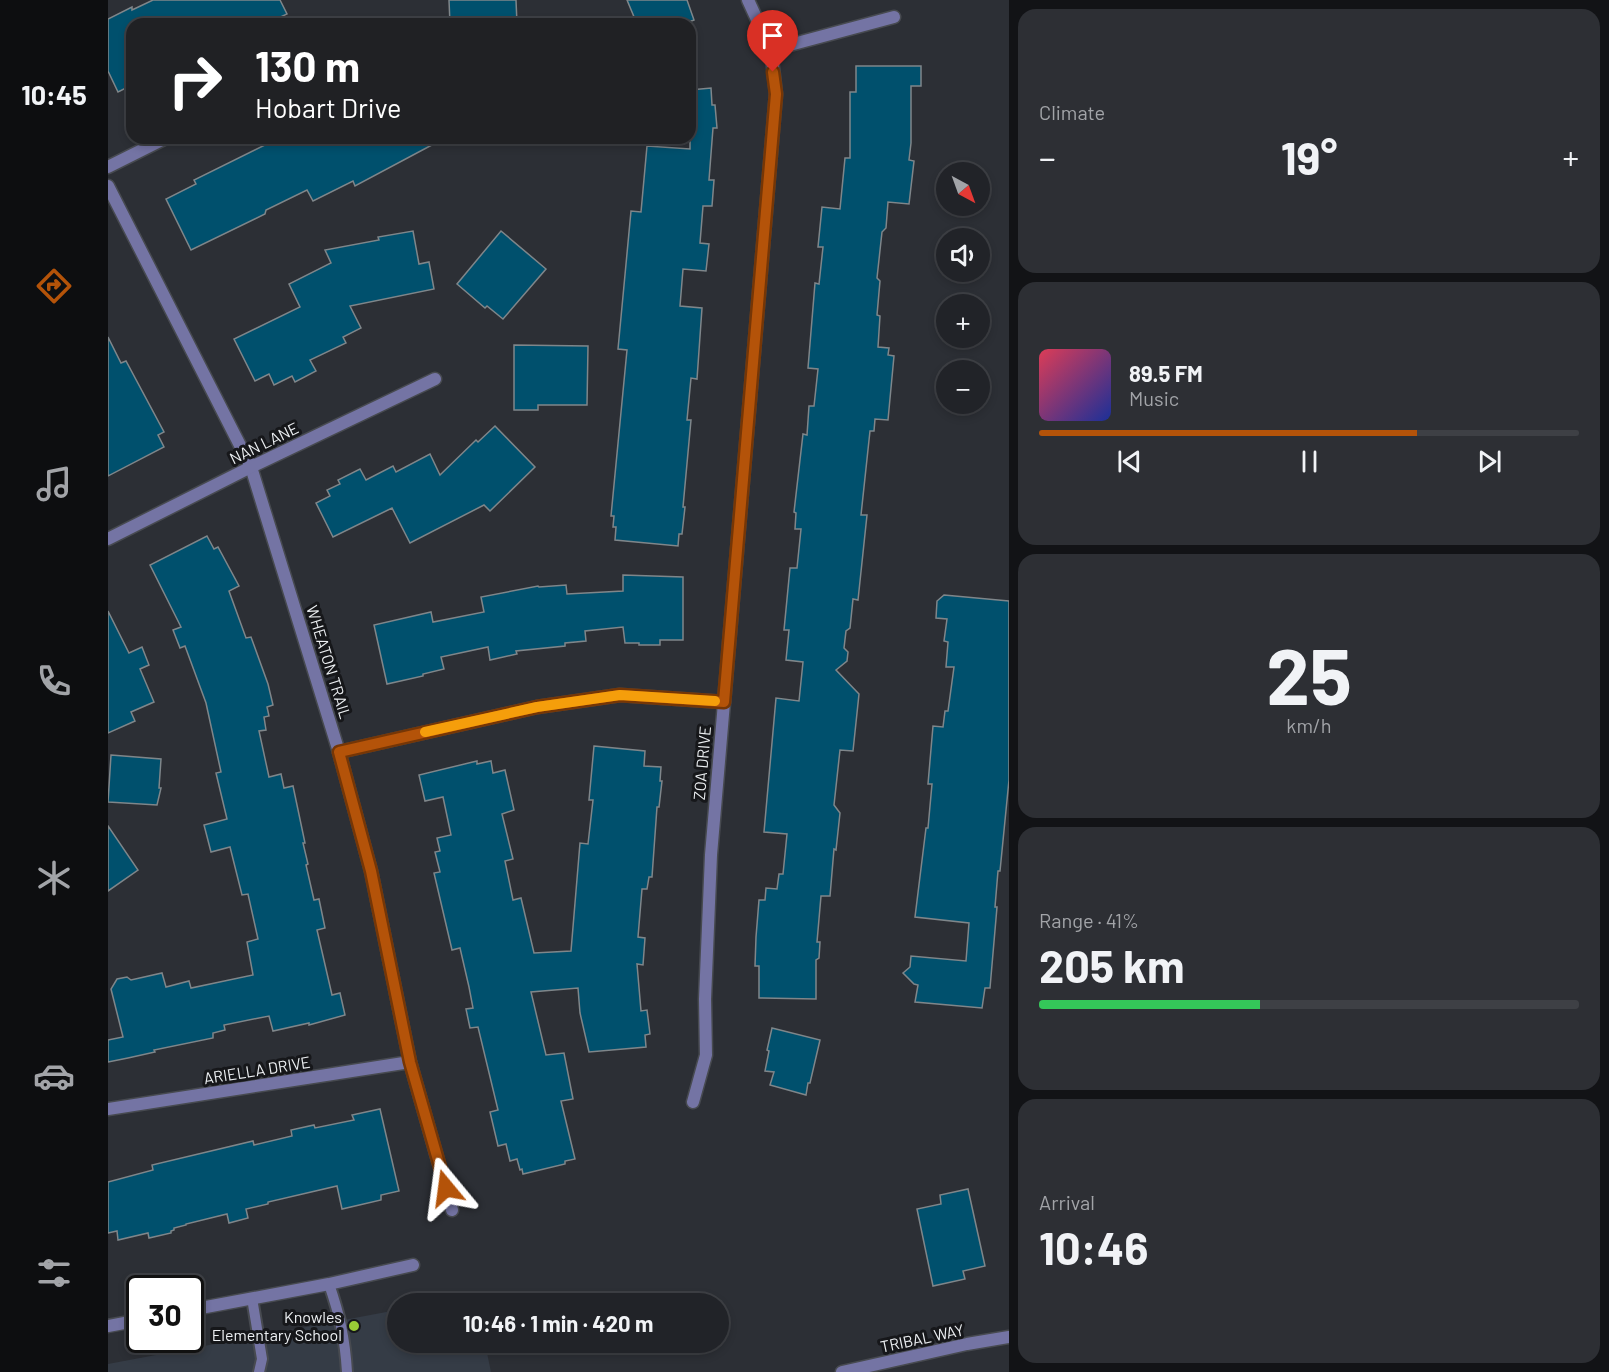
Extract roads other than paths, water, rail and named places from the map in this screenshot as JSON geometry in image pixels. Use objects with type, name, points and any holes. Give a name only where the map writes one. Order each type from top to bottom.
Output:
[{"type":"street","name":"ZOA DRIVE","points":[[693,1102],[706,1055],[705,999],[711,855],[776,94],[771,50],[748,0]]},
{"type":"street","points":[[771,50],[894,17]]},
{"type":"street","points":[[108,167],[154,144]]},
{"type":"street","name":"WHEATON TRAIL","points":[[108,186],[251,467],[339,752],[371,871],[410,1062],[452,1210]]},
{"type":"street","name":"NAN LANE","points":[[108,539],[251,467],[435,379]]},
{"type":"street","points":[[339,752],[537,707],[620,695],[724,702]]},
{"type":"street","name":"ARIELLA DRIVE","points":[[108,1109],[410,1062]]},
{"type":"street","points":[[204,1307],[329,1284],[413,1265]]},
{"type":"street","points":[[108,1326],[126,1323]]},
{"type":"street","name":"TRIBAL WAY","points":[[842,1372],[1009,1337]]},
{"type":"lane","points":[[329,1284],[340,1314],[347,1372]]},
{"type":"lane","points":[[252,1298],[262,1359],[259,1372]]},
{"type":"place","name":"Knowles Elementary School","points":[[354,1326]]}]
